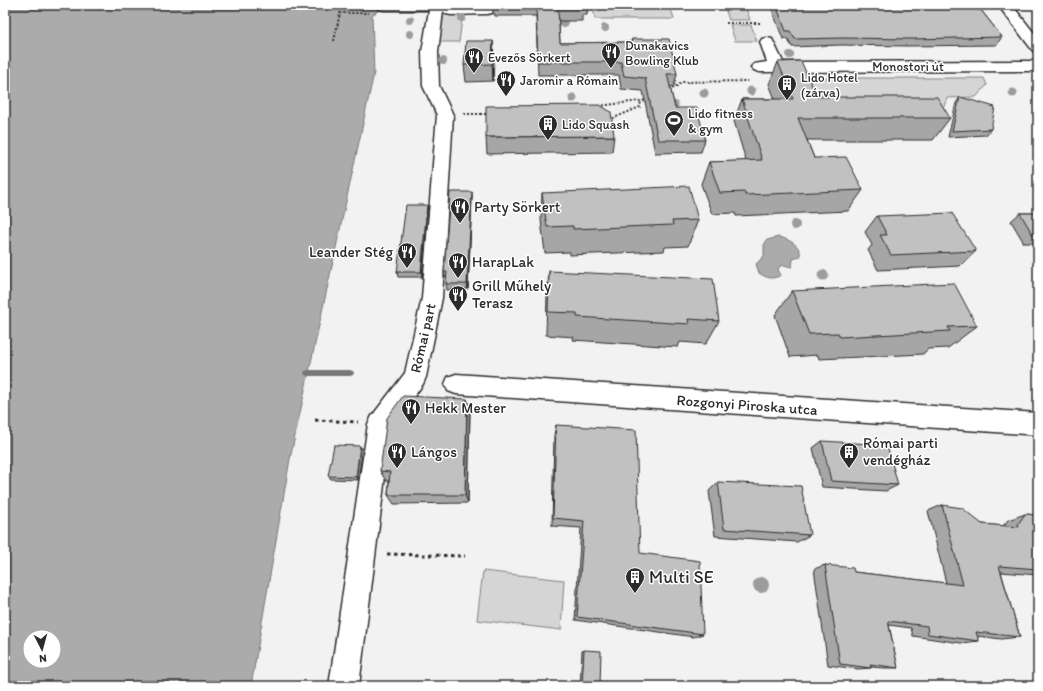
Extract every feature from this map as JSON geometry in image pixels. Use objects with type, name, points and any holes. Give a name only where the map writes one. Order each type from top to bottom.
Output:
[{"type":"street","points":[[437,5],[430,52],[431,86],[445,115]]},
{"type":"street","points":[[445,5],[451,11],[487,10]]},
{"type":"street","points":[[384,6],[450,5]]},
{"type":"street","points":[[1004,5],[1037,46]]},
{"type":"street","points":[[767,42],[777,67]]},
{"type":"street","name":"Monostori út","points":[[759,67],[1038,66]]},
{"type":"street","name":"Római part","points":[[344,686],[380,424],[415,377],[432,298],[445,115]]},
{"type":"street","name":"Rozgonyi Piroska utca","points":[[456,384],[1038,424]]},
{"type":"path","points":[[334,41],[340,13],[371,12]]},
{"type":"path","points":[[726,23],[760,23]]},
{"type":"path","points":[[669,91],[683,82],[767,80],[777,67]]},
{"type":"path","points":[[600,112],[598,106],[651,100]]},
{"type":"path","points":[[603,123],[640,107],[641,101]]},
{"type":"path","points":[[445,115],[491,113]]},
{"type":"path","points":[[315,420],[380,424]]},
{"type":"path","points":[[361,554],[465,556]]},
{"type":"shaded area","points":[[5,5],[387,5],[372,15],[374,73],[290,459],[251,686],[5,686]]},
{"type":"shaded area","points":[[593,5],[670,5],[674,19],[595,19]]},
{"type":"shaded area","points":[[724,5],[745,5],[750,20],[729,20]]},
{"type":"shaded area","points":[[444,12],[463,12],[459,42],[439,42]]},
{"type":"shaded area","points":[[730,25],[751,25],[757,41],[735,41]]},
{"type":"shaded area","points":[[807,78],[984,78],[987,85],[976,97],[947,98],[942,112],[855,102],[825,95],[805,96]]},
{"type":"shaded area","points":[[778,237],[794,243],[799,249],[800,257],[793,259],[792,267],[783,265],[779,267],[778,270],[781,275],[775,278],[767,277],[759,273],[756,264],[764,256],[764,245],[767,240]]},
{"type":"shaded area","points":[[483,571],[564,580],[561,630],[477,620]]},
{"type":"building","points":[[536,5],[582,5],[583,8],[558,8],[560,43],[632,42],[632,39],[669,39],[677,74],[667,74],[675,108],[697,108],[705,140],[658,140],[645,78],[624,76],[621,62],[538,62]]},
{"type":"building","points":[[776,5],[977,5],[1002,37],[795,39],[790,31],[786,31]]},
{"type":"building","points":[[466,41],[493,41],[492,64],[464,65]]},
{"type":"building","points":[[801,61],[817,97],[937,97],[950,118],[798,118],[814,158],[846,157],[863,190],[745,195],[745,192],[720,193],[709,162],[762,160],[742,99],[793,99],[778,62]]},
{"type":"building","points":[[960,97],[995,107],[991,129],[952,131]]},
{"type":"building","points":[[600,105],[611,112],[614,136],[486,137],[486,106]]},
{"type":"building","points":[[689,186],[698,220],[672,221],[673,225],[573,229],[573,226],[547,227],[542,193]]},
{"type":"building","points":[[450,192],[472,192],[467,284],[446,284],[447,272],[444,272]]},
{"type":"building","points":[[406,205],[427,205],[421,272],[397,272]]},
{"type":"building","points":[[952,213],[976,251],[891,255],[880,235],[887,235],[877,216]]},
{"type":"building","points":[[1020,213],[1038,213],[1038,235],[1033,235]]},
{"type":"building","points":[[549,271],[713,279],[719,321],[688,319],[689,324],[577,317],[577,313],[548,312]]},
{"type":"building","points":[[954,283],[977,326],[948,327],[950,331],[840,337],[838,333],[809,334],[792,291]]},
{"type":"building","points":[[403,396],[467,399],[465,495],[388,495],[390,472],[380,471],[387,418]]},
{"type":"building","points":[[556,425],[636,430],[640,553],[700,561],[703,634],[577,617],[584,521],[553,518]]},
{"type":"building","name":"Római parti vendégház","points":[[822,441],[887,445],[898,485],[831,481]]},
{"type":"building","points":[[334,445],[360,446],[356,477],[328,476]]},
{"type":"building","points":[[718,482],[801,486],[810,535],[724,529]]},
{"type":"building","points":[[942,505],[962,508],[982,524],[1019,527],[1018,524],[1025,514],[1038,515],[1038,569],[999,566],[1020,637],[976,632],[979,641],[928,634],[927,626],[888,621],[898,668],[870,664],[871,668],[840,664],[825,565],[853,568],[854,572],[963,585]]},
{"type":"building","points":[[584,650],[601,651],[600,686],[582,686]]},
{"type":"waterway","points":[[308,373],[350,373]]},
{"type":"place","name":"Dunakavics Bowling Klub","points":[[611,69]]},
{"type":"place","name":"Evezős Sörkert","points":[[474,74]]},
{"type":"place","name":"Jaromir a Rómain","points":[[506,97]]},
{"type":"place","name":"Lido Hotel (zárva)","points":[[787,101]]},
{"type":"place","name":"Lido fitness & gym","points":[[674,137]]},
{"type":"place","name":"Lido Squash","points":[[548,141]]},
{"type":"place","name":"Party Sörkert","points":[[460,224]]},
{"type":"place","name":"Leander Stég","points":[[407,269]]},
{"type":"place","name":"HarapLak","points":[[458,279]]},
{"type":"place","name":"Grill Műhely Terasz","points":[[458,312]]},
{"type":"place","name":"Hekk Mester","points":[[411,425]]},
{"type":"place","name":"Lángos","points":[[397,469]]},
{"type":"place","name":"Római parti vendégház","points":[[849,469]]},
{"type":"place","name":"Multi SE","points":[[635,594]]}]
